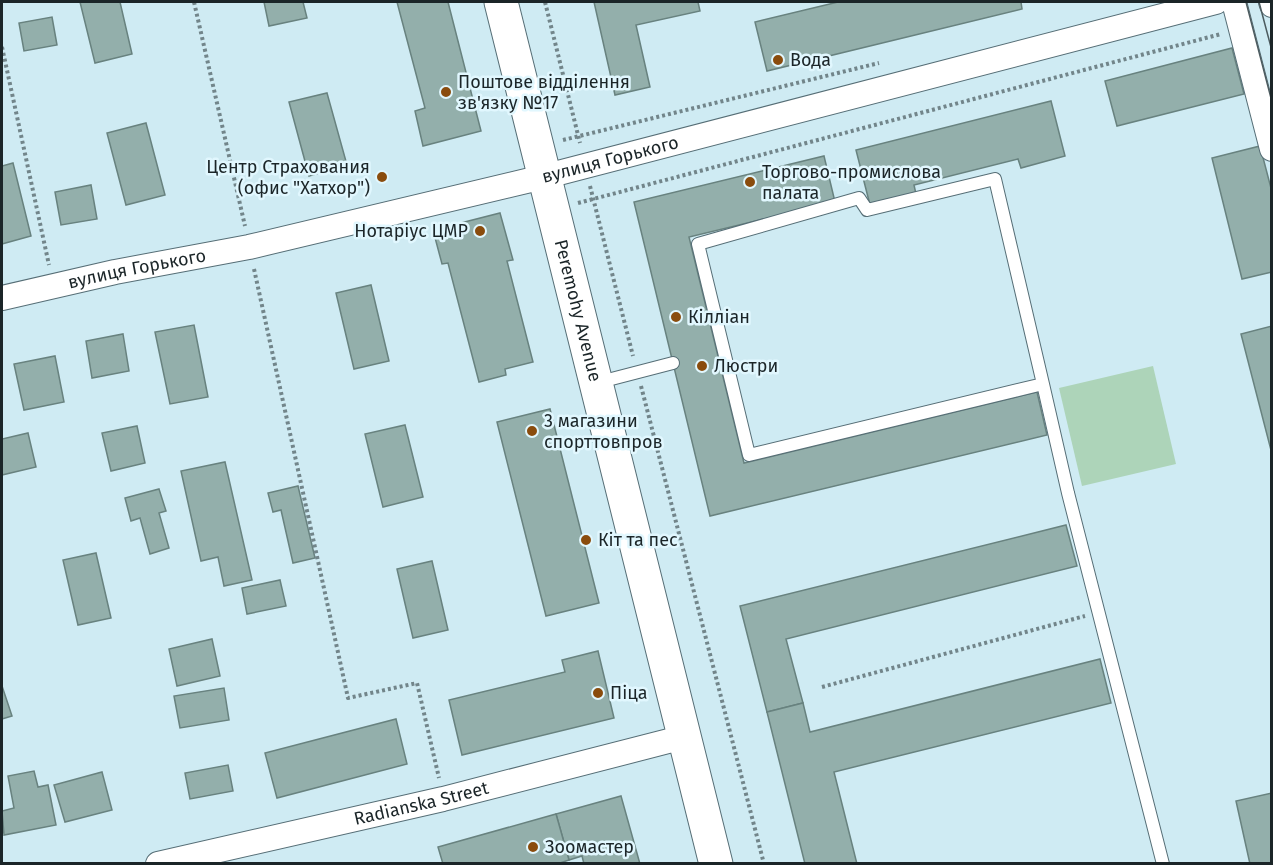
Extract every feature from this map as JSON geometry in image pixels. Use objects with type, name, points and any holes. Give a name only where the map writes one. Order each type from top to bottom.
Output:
[{"type":"main road","name":"Peremohy Avenue","points":[[501,2],[716,864]]},
{"type":"street","name":"вулиця Горького","points":[[2,298],[115,272],[249,247],[585,167],[1216,2]]},
{"type":"street","points":[[1234,2],[1272,149]]},
{"type":"street","name":"Radianska Street","points":[[158,864],[443,799],[684,737]]},
{"type":"lane","points":[[1043,384],[749,455],[721,352],[698,244],[859,198],[867,210],[995,179],[1098,612],[1163,864]]},
{"type":"lane","points":[[595,383],[673,363]]},
{"type":"path","points":[[194,2],[348,698],[417,683],[443,799]]},
{"type":"path","points":[[545,2],[593,199],[764,864]]},
{"type":"path","points":[[552,210],[1241,29]]},
{"type":"path","points":[[2,47],[54,286]]},
{"type":"path","points":[[536,146],[880,63]]},
{"type":"path","points":[[822,687],[1098,612]]},
{"type":"green space","points":[[1153,366],[1176,464],[1082,486],[1059,388]]},
{"type":"building","points":[[80,2],[120,2],[132,54],[95,63]]},
{"type":"building","points":[[264,2],[303,2],[307,18],[269,26]]},
{"type":"building","points":[[397,2],[448,2],[481,131],[423,146],[415,111],[425,108]]},
{"type":"building","points":[[594,2],[698,2],[700,11],[636,25],[650,87],[615,95]]},
{"type":"building","points":[[838,2],[1021,2],[1022,9],[767,71],[755,22]]},
{"type":"building","points":[[52,17],[57,45],[24,51],[19,23]]},
{"type":"building","points":[[1232,48],[1244,94],[1117,126],[1105,81]]},
{"type":"building","points":[[327,93],[347,165],[309,176],[289,102]]},
{"type":"building","points":[[1051,101],[1065,156],[1021,168],[1018,159],[914,185],[916,194],[870,205],[856,150]]},
{"type":"building","points":[[146,123],[165,195],[126,205],[107,133]]},
{"type":"building","points":[[1260,146],[1272,192],[1272,272],[1242,279],[1212,158]]},
{"type":"building","points":[[824,156],[835,202],[689,237],[744,463],[1037,392],[1047,435],[710,516],[634,202]]},
{"type":"building","points":[[13,163],[31,236],[2,244],[2,166]]},
{"type":"building","points":[[91,185],[97,219],[61,225],[55,192]]},
{"type":"building","points":[[500,213],[513,260],[507,261],[533,362],[505,369],[506,375],[479,382],[448,263],[442,264],[433,230]]},
{"type":"building","points":[[371,285],[389,361],[354,369],[336,293]]},
{"type":"building","points":[[194,325],[208,397],[170,404],[155,332]]},
{"type":"building","points":[[1272,326],[1272,454],[1241,334]]},
{"type":"building","points":[[123,334],[129,371],[92,378],[86,341]]},
{"type":"building","points":[[55,356],[64,402],[24,410],[14,364]]},
{"type":"building","points":[[550,409],[599,603],[546,616],[497,422]]},
{"type":"building","points":[[405,425],[423,497],[383,507],[365,434]]},
{"type":"building","points":[[137,426],[145,463],[111,471],[102,433]]},
{"type":"building","points":[[28,433],[36,467],[2,475],[2,439]]},
{"type":"building","points":[[225,462],[252,580],[224,586],[218,557],[201,561],[181,471]]},
{"type":"building","points":[[298,486],[315,558],[293,563],[281,510],[273,512],[268,493]]},
{"type":"building","points":[[159,489],[166,511],[159,513],[169,548],[150,554],[140,518],[131,521],[125,498]]},
{"type":"building","points":[[1066,525],[1077,566],[786,639],[803,703],[767,712],[740,606]]},
{"type":"building","points":[[96,553],[111,618],[78,625],[63,560]]},
{"type":"building","points":[[432,561],[448,630],[413,638],[397,569]]},
{"type":"building","points":[[280,580],[286,606],[247,614],[242,588]]},
{"type":"building","points":[[212,639],[220,676],[177,686],[169,649]]},
{"type":"building","points":[[598,651],[614,718],[462,755],[449,700],[565,672],[562,660]]},
{"type":"building","points":[[1100,659],[1111,703],[834,772],[857,864],[805,864],[767,712],[803,703],[810,732]]},
{"type":"building","points":[[2,686],[12,716],[2,719]]},
{"type":"building","points":[[224,688],[229,720],[180,728],[174,696]]},
{"type":"building","points":[[396,719],[407,764],[277,798],[265,753]]},
{"type":"building","points":[[228,765],[233,791],[190,799],[185,773]]},
{"type":"building","points":[[34,771],[38,787],[48,785],[56,825],[4,835],[2,811],[14,808],[8,776]]},
{"type":"building","points":[[102,772],[112,810],[65,822],[54,785]]},
{"type":"building","points":[[1272,793],[1272,864],[1250,864],[1236,801]]},
{"type":"building","points":[[621,796],[640,864],[584,864],[582,856],[569,860],[556,814]]},
{"type":"building","points":[[556,814],[569,860],[557,864],[443,864],[438,847]]},
{"type":"tram line","points":[[1246,2],[1272,102]]},
{"type":"tram line","points":[[1259,2],[1272,51]]},
{"type":"place","name":"Вода","points":[[778,60]]},
{"type":"place","name":"Поштове відділення зв'язку №17","points":[[446,92]]},
{"type":"place","name":"Центр Страхования (офис \"Хатхор\")","points":[[382,177]]},
{"type":"place","name":"Торгово-промислова палата","points":[[750,182]]},
{"type":"place","name":"Нотаріус ЦМР","points":[[480,231]]},
{"type":"place","name":"Кілліан","points":[[676,317]]},
{"type":"place","name":"Люстри","points":[[702,366]]},
{"type":"place","name":"3 магазини спорттовпров","points":[[532,431]]},
{"type":"place","name":"Кіт та пес","points":[[586,540]]},
{"type":"place","name":"Піца","points":[[598,693]]},
{"type":"place","name":"Зоомастер","points":[[533,847]]}]
